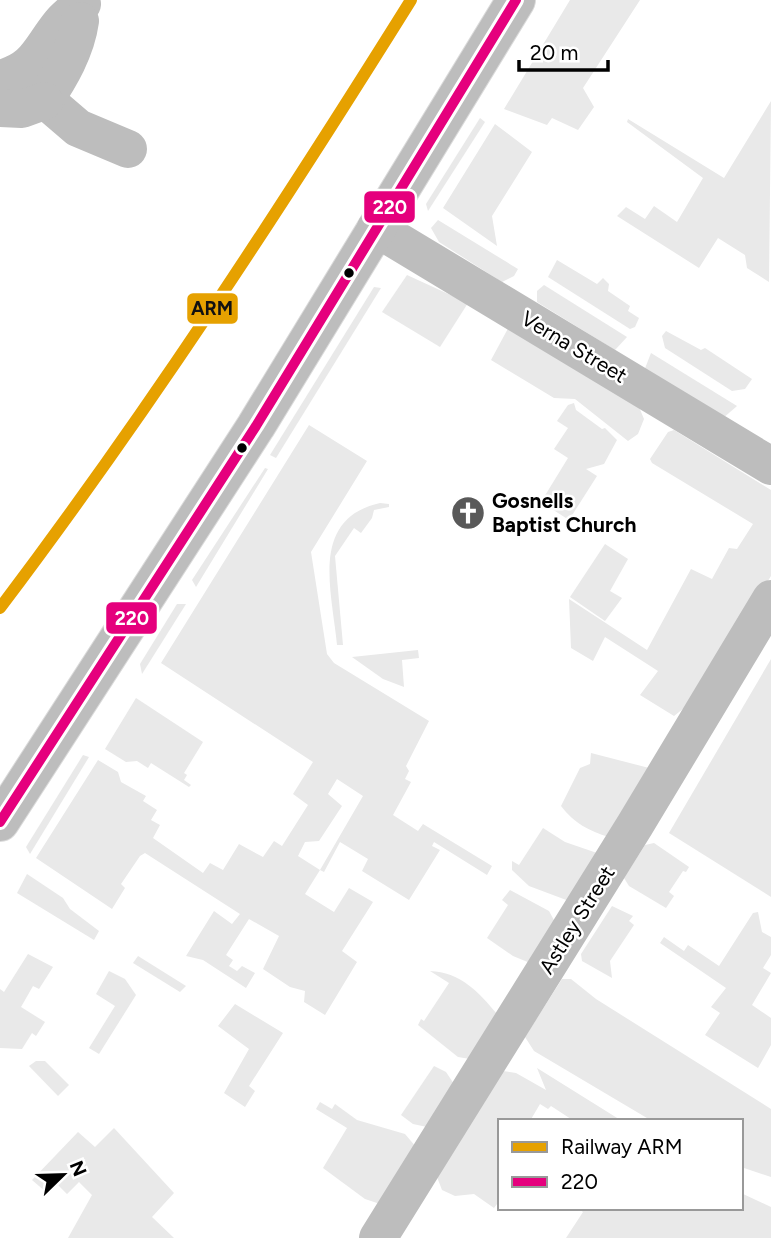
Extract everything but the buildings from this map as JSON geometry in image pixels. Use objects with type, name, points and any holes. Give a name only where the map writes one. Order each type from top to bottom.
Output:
[{"type":"main road","points":[[0,822],[256,426],[516,0]]},
{"type":"main road","points":[[83,2],[60,24],[38,57],[8,76],[78,128],[128,149]]},
{"type":"main road","points":[[0,108],[22,109],[44,101],[60,78],[78,35],[83,2]]},
{"type":"main road","name":"Verna Street","points":[[376,228],[771,466]]},
{"type":"main road","name":"Astley Street","points":[[378,1238],[629,835],[771,599]]},
{"type":"shaded area","points":[[570,0],[640,0],[583,88],[594,107],[578,130],[552,118],[547,125],[504,109]]},
{"type":"shaded area","points":[[771,101],[769,282],[747,268],[745,255],[718,238],[699,268],[617,216],[626,207],[645,219],[654,206],[677,222],[703,178],[627,122],[628,119],[724,178]]},
{"type":"shaded area","points":[[480,118],[485,122],[428,211],[426,204]]},
{"type":"shaded area","points":[[495,124],[532,152],[492,216],[497,246],[443,208]]},
{"type":"shaded area","points":[[438,220],[518,269],[514,276],[502,282],[439,242],[431,228]]},
{"type":"shaded area","points":[[557,260],[597,284],[603,278],[609,284],[608,291],[630,306],[628,311],[639,318],[635,327],[630,329],[548,277]]},
{"type":"shaded area","points":[[407,275],[468,303],[440,347],[382,312]]},
{"type":"shaded area","points":[[544,285],[627,337],[615,350],[537,302],[537,291]]},
{"type":"shaded area","points":[[374,287],[381,288],[276,458],[270,455]]},
{"type":"shaded area","points":[[512,321],[639,407],[644,419],[638,434],[628,441],[575,399],[554,398],[491,360]]},
{"type":"shaded area","points":[[666,331],[701,350],[705,348],[752,379],[745,389],[732,391],[665,348],[662,336]]},
{"type":"shaded area","points":[[651,353],[737,406],[722,419],[644,371]]},
{"type":"shaded area","points":[[574,403],[576,410],[602,429],[605,428],[617,440],[604,464],[586,469],[597,476],[569,520],[541,502],[568,458],[554,449],[568,428],[557,421],[568,405]]},
{"type":"shaded area","points":[[309,425],[367,461],[311,552],[327,654],[334,663],[429,721],[406,766],[409,771],[405,779],[411,782],[393,815],[418,831],[423,824],[492,866],[487,875],[434,842],[432,846],[440,850],[409,900],[362,871],[368,859],[340,842],[324,872],[320,870],[305,894],[334,912],[349,888],[373,902],[342,951],[357,962],[325,1015],[304,1002],[305,991],[290,987],[263,969],[279,936],[249,919],[226,955],[233,960],[229,966],[237,971],[242,966],[255,973],[246,988],[203,960],[186,956],[214,911],[232,924],[240,914],[145,853],[140,856],[121,884],[125,888],[112,909],[36,858],[98,760],[118,772],[121,782],[146,796],[143,801],[157,810],[151,820],[160,825],[153,838],[203,873],[210,863],[223,870],[239,844],[263,857],[274,841],[282,846],[308,805],[293,794],[313,762],[161,663]],"holes":[[[337,779],[363,796],[320,870],[298,856],[305,842],[319,841],[342,806],[328,794]]]},
{"type":"shaded area","points":[[674,430],[771,490],[771,576],[693,701],[674,716],[640,695],[658,671],[605,637],[593,661],[571,648],[569,599],[647,650],[691,569],[712,579],[729,548],[737,549],[753,524],[652,463],[650,459],[668,432]]},
{"type":"shaded area","points":[[265,468],[268,469],[196,587],[192,580]]},
{"type":"shaded area","points":[[380,503],[389,504],[389,507],[374,510],[372,518],[361,533],[354,528],[335,556],[343,645],[337,645],[330,581],[334,541],[343,524],[358,511]]},
{"type":"shaded area","points":[[605,544],[628,559],[610,591],[622,598],[605,621],[570,597]]},
{"type":"shaded area","points":[[177,604],[186,604],[142,674],[140,664]]},
{"type":"shaded area","points":[[418,650],[419,658],[402,660],[404,687],[383,679],[352,657]]},
{"type":"shaded area","points":[[771,659],[771,897],[669,833]]},
{"type":"shaded area","points":[[136,698],[203,742],[184,773],[187,775],[184,780],[191,785],[189,787],[151,763],[148,768],[137,761],[126,762],[105,749]]},
{"type":"shaded area","points":[[591,753],[653,769],[609,837],[582,826],[561,806],[580,768],[590,764]]},
{"type":"shaded area","points":[[83,755],[89,757],[30,854],[26,847]]},
{"type":"shaded area","points":[[543,828],[565,842],[597,853],[569,901],[529,886],[512,870],[512,861],[519,865]]},
{"type":"shaded area","points":[[654,843],[689,867],[686,872],[683,871],[669,892],[674,896],[666,908],[629,886],[624,878],[645,845]]},
{"type":"shaded area","points":[[27,874],[63,898],[70,909],[99,931],[94,940],[17,893]]},
{"type":"shaded area","points":[[510,890],[549,911],[555,922],[530,963],[513,956],[487,938],[508,905],[502,900]]},
{"type":"shaded area","points":[[612,906],[633,916],[629,921],[634,925],[610,961],[612,978],[582,961],[581,954]]},
{"type":"shaded area","points":[[758,912],[762,932],[771,937],[771,955],[763,968],[771,973],[752,1005],[771,1018],[771,1045],[758,1068],[705,1035],[720,1013],[711,1007],[726,988],[660,943],[664,937],[684,951],[688,945],[719,966],[753,913]]},
{"type":"shaded area","points":[[28,954],[53,967],[39,989],[33,986],[21,1007],[45,1022],[36,1036],[32,1033],[22,1049],[0,1048],[0,989],[4,992]]},
{"type":"shaded area","points":[[138,956],[186,986],[180,992],[133,963]]},
{"type":"shaded area","points":[[109,971],[125,979],[136,995],[99,1054],[89,1048],[115,1006],[96,994]]},
{"type":"shaded area","points":[[430,971],[460,979],[476,991],[497,1014],[470,1059],[458,1057],[418,1025],[421,1019],[424,1021],[449,983]]},
{"type":"shaded area","points":[[562,979],[571,979],[596,999],[771,1109],[771,1177],[743,1168],[743,1119],[649,1119],[534,1051],[525,1037]]},
{"type":"shaded area","points":[[235,1004],[283,1033],[249,1086],[255,1091],[245,1107],[224,1093],[249,1049],[218,1026]]},
{"type":"shaded area","points":[[36,1061],[45,1061],[69,1085],[58,1096],[29,1066]]},
{"type":"shaded area","points":[[434,1066],[446,1072],[454,1084],[427,1127],[413,1124],[401,1115]]},
{"type":"shaded area","points":[[537,1068],[619,1119],[571,1119],[551,1106],[548,1109],[540,1104],[531,1119],[498,1119],[498,1203],[494,1208],[474,1194],[455,1196],[442,1190],[437,1177],[503,1071],[516,1073],[546,1090]]},
{"type":"shaded area","points":[[320,1102],[332,1109],[335,1104],[357,1120],[405,1134],[416,1147],[380,1204],[365,1199],[323,1168],[347,1128],[316,1109]]},
{"type":"shaded area","points":[[114,1128],[174,1193],[152,1217],[174,1238],[68,1238],[92,1195],[79,1182],[67,1194],[55,1182],[46,1192],[32,1180],[78,1132],[95,1147]]},
{"type":"shaded area","points":[[743,1194],[771,1207],[771,1238],[566,1238],[583,1212],[580,1210],[743,1210]]},
{"type":"rail line","name":"ARM","points":[[0,608],[161,384],[313,155],[411,0]]},
{"type":"transit line","name":"220","points":[[0,822],[256,426],[516,0]]},
{"type":"place","name":"Gosnells Baptist Church","points":[[468,513]]}]
